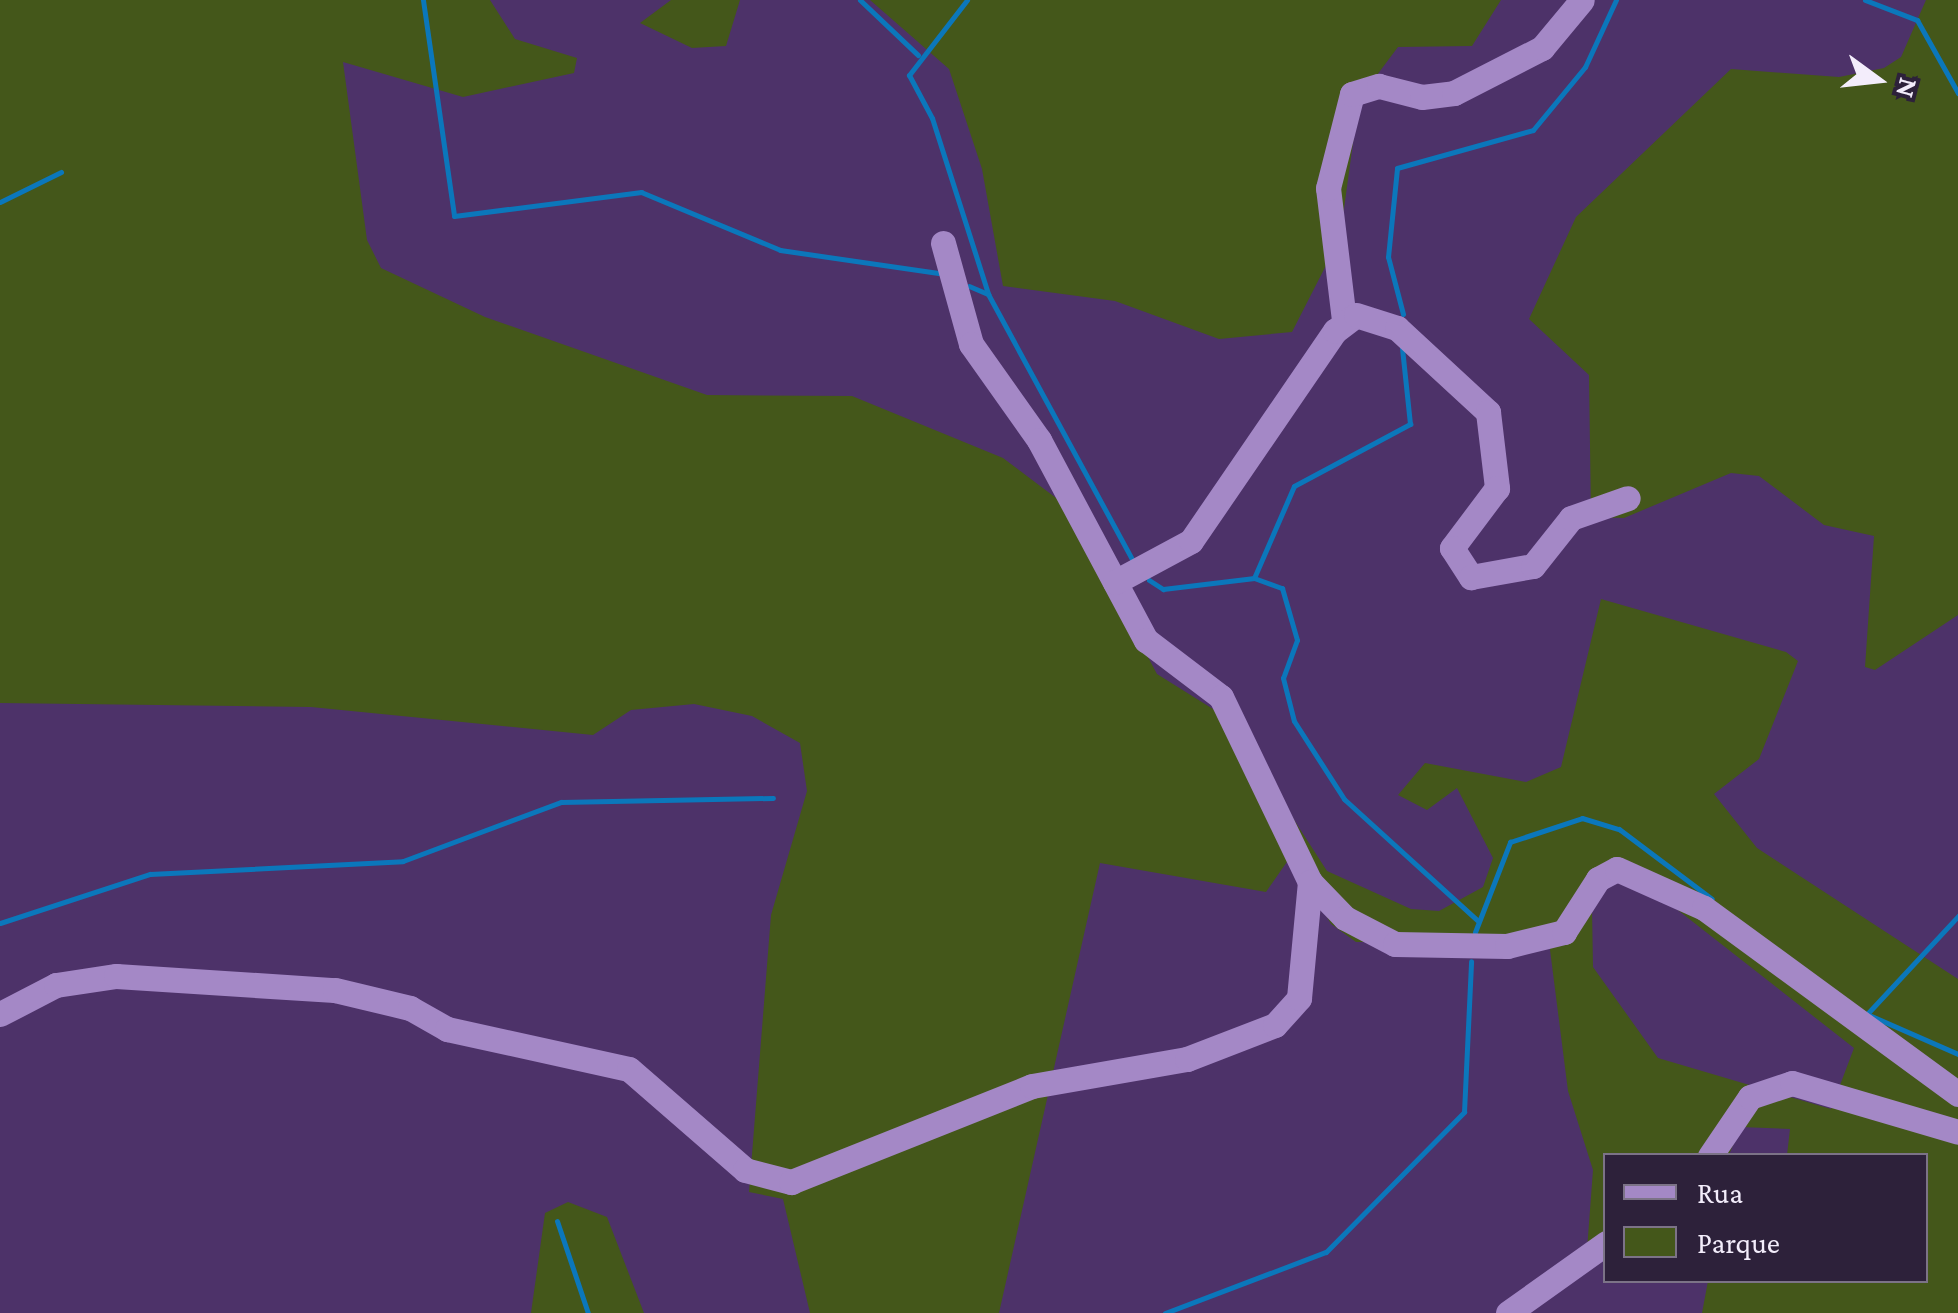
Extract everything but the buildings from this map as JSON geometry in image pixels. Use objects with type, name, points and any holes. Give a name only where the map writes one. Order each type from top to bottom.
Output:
[{"type":"street","points":[[1116,582],[1200,529],[1344,320],[1328,188],[1352,94],[1379,86],[1422,97],[1454,93],[1542,48],[1582,0]]},
{"type":"street","points":[[943,243],[971,344],[1039,440],[1146,640],[1221,698],[1310,882],[1345,918],[1395,944],[1507,946],[1564,932],[1598,878],[1631,872],[1704,908],[1958,1094]]},
{"type":"street","points":[[1344,320],[1366,316],[1397,328],[1488,412],[1497,488],[1452,548],[1471,577],[1534,566],[1571,518],[1628,498]]},
{"type":"street","points":[[0,1014],[56,984],[116,976],[334,990],[410,1008],[447,1029],[629,1069],[745,1170],[791,1182],[1032,1086],[1187,1060],[1275,1025],[1298,998],[1310,882]]},
{"type":"street","points":[[1712,1153],[1750,1097],[1792,1083],[1958,1132]]},
{"type":"street","points":[[1508,1313],[1603,1246]]},
{"type":"green space","points":[[0,0],[490,0],[515,39],[577,58],[574,73],[463,97],[343,62],[367,240],[381,268],[485,317],[707,395],[852,396],[1003,458],[1068,507],[1157,674],[1229,719],[1327,871],[1411,909],[1439,911],[1483,887],[1493,858],[1457,788],[1427,810],[1398,795],[1425,763],[1526,782],[1561,767],[1601,599],[1786,652],[1798,661],[1759,759],[1714,794],[1757,848],[1958,979],[1958,1313],[1702,1313],[1708,1283],[1928,1283],[1928,1153],[1787,1153],[1790,1129],[1740,1127],[1730,1153],[1603,1153],[1603,1251],[1586,1263],[1593,1170],[1568,1091],[1549,942],[1356,942],[1331,924],[1291,856],[1266,892],[1100,863],[999,1313],[810,1313],[783,1199],[749,1192],[771,915],[807,791],[800,743],[752,716],[694,704],[631,710],[593,735],[311,707],[0,703]],"holes":[[[1615,872],[1633,875],[1854,1048],[1831,1109],[1658,1058],[1593,967],[1592,908]]]},
{"type":"green space","points":[[671,0],[740,0],[726,46],[692,48],[640,23]]},
{"type":"green space","points":[[870,0],[1501,0],[1472,46],[1398,47],[1359,99],[1340,238],[1292,332],[1219,339],[1115,301],[1003,286],[982,169],[949,69]]},
{"type":"green space","points":[[1926,0],[1958,0],[1958,615],[1875,670],[1865,667],[1874,536],[1824,525],[1759,476],[1731,473],[1624,518],[1591,517],[1589,375],[1529,319],[1576,217],[1731,69],[1839,77],[1884,68],[1901,57]]},
{"type":"green space","points":[[568,1202],[607,1217],[644,1313],[531,1313],[545,1213]]},
{"type":"waterway","points":[[423,0],[454,216],[641,192],[780,250],[938,273]]},
{"type":"waterway","points":[[860,0],[918,55]]},
{"type":"waterway","points":[[967,0],[909,75],[932,118],[988,294],[1132,559]]},
{"type":"waterway","points":[[1403,314],[1388,257],[1397,168],[1533,130],[1585,67],[1616,0]]},
{"type":"waterway","points":[[1865,0],[1917,20],[1958,93]]},
{"type":"waterway","points":[[0,202],[61,172]]},
{"type":"waterway","points":[[969,286],[988,294]]},
{"type":"waterway","points":[[1254,578],[1294,486],[1410,424],[1402,348]]},
{"type":"waterway","points":[[1149,580],[1163,589],[1254,578],[1282,588],[1297,640],[1283,678],[1294,721],[1344,799],[1477,920]]},
{"type":"waterway","points":[[0,923],[150,874],[403,861],[561,802],[773,798]]},
{"type":"waterway","points":[[1475,932],[1510,842],[1582,818],[1619,829],[1712,899]]},
{"type":"waterway","points":[[1867,1014],[1958,916]]},
{"type":"waterway","points":[[1165,1313],[1326,1252],[1464,1112],[1471,961]]},
{"type":"waterway","points":[[1869,1015],[1958,1054]]},
{"type":"waterway","points":[[557,1221],[588,1313]]}]
